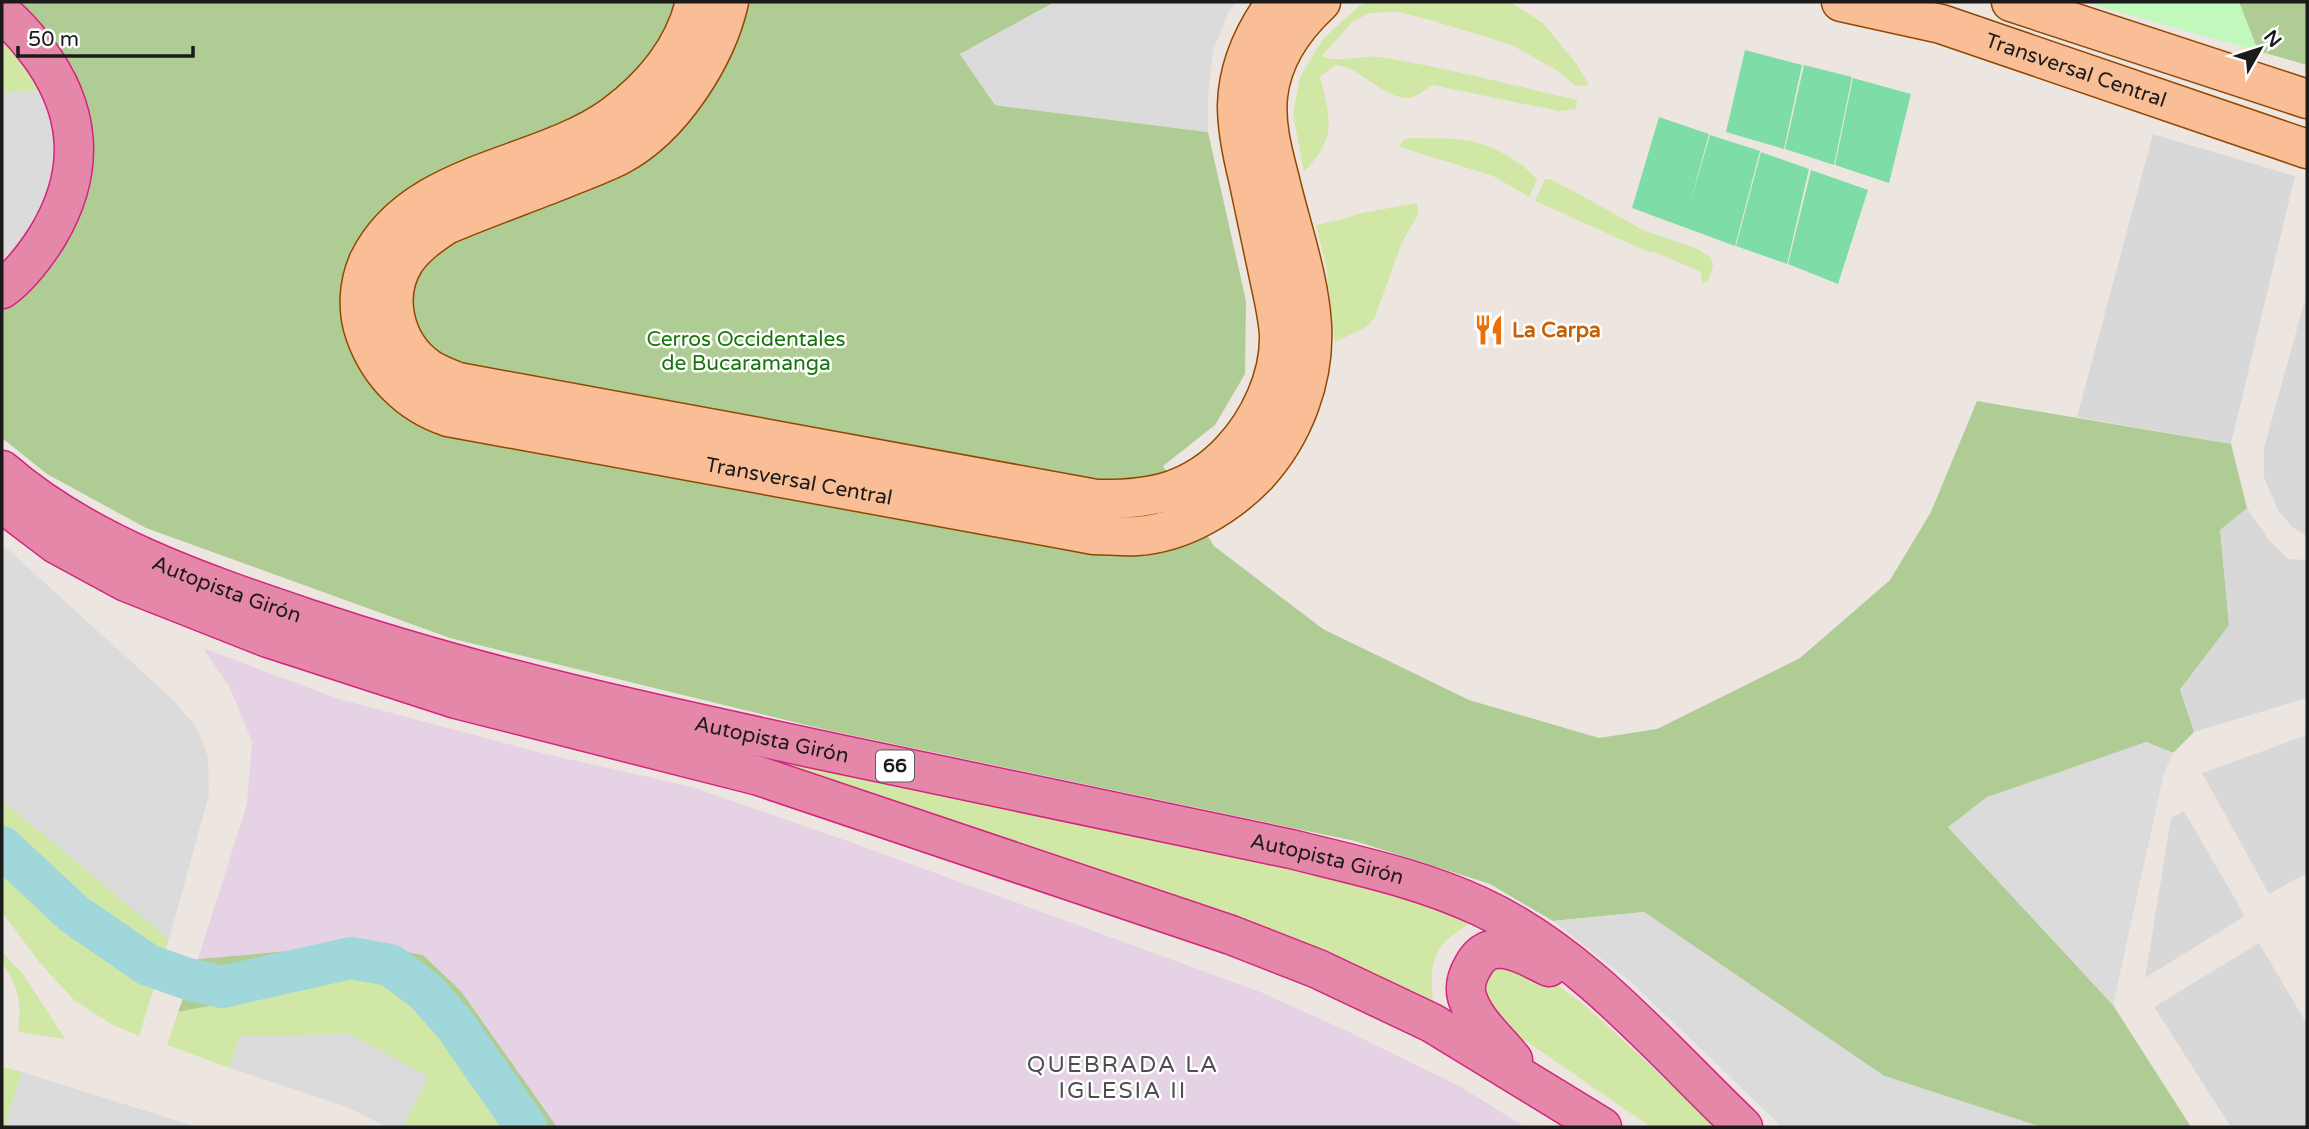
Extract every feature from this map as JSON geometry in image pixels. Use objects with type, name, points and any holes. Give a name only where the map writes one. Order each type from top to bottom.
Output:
[{"type":"highway","points":[[2,13],[26,36],[46,61],[69,107],[74,131],[73,165],[66,198],[53,227],[34,257],[2,289]]},
{"type":"highway","name":"Autopista Girón","points":[[2,470],[39,499],[122,547],[264,604],[441,661],[622,708],[1291,849],[1419,883],[1480,906],[1528,932],[1610,998],[1743,1127]]},
{"type":"highway","name":"Autopista Girón","points":[[2,503],[56,544],[126,582],[292,646],[456,699],[759,776],[1231,934],[1376,995],[1467,1043],[1602,1127]]},
{"type":"highway","points":[[1535,1086],[1471,1006],[1466,985],[1475,960],[1492,948],[1505,948],[1610,998]]},
{"type":"main road","name":"Transversal Central","points":[[695,2],[692,14],[665,67],[640,93],[612,116],[584,133],[422,202],[400,218],[375,248],[359,291],[364,332],[382,368],[395,384],[414,401],[433,412],[462,420],[1094,535],[1137,536],[1164,531],[1189,522],[1218,508],[1244,488],[1282,444],[1304,393],[1312,325],[1307,298],[1279,244],[1241,150],[1237,106],[1238,85],[1245,59],[1276,2]]},
{"type":"main road","name":"Transversal Central","points":[[729,2],[715,43],[699,74],[676,106],[650,133],[621,155],[446,225],[422,241],[405,261],[395,283],[393,300],[396,322],[407,345],[426,367],[471,385],[1097,499],[1130,500],[1161,495],[1192,483],[1222,461],[1246,435],[1262,406],[1274,373],[1279,336],[1279,244],[1268,97],[1273,71],[1286,43],[1307,15],[1321,2]]},
{"type":"main road","name":"Transversal Central","points":[[1841,2],[1941,23],[2307,149]]},
{"type":"main road","name":"Transversal Central","points":[[2011,2],[2307,99]]},
{"type":"shaded area","points":[[1055,2],[1237,2],[1228,13],[1213,51],[1208,96],[1208,132],[995,105],[960,54]]},
{"type":"shaded area","points":[[41,90],[58,149],[47,203],[2,270],[2,93]]},
{"type":"shaded area","points":[[2153,134],[2295,176],[2231,444],[2077,417]]},
{"type":"shaded area","points":[[2304,303],[2307,305],[2305,535],[2292,527],[2278,510],[2264,478],[2264,448]]},
{"type":"shaded area","points":[[2247,508],[2269,540],[2288,559],[2307,560],[2307,698],[2194,732],[2180,691],[2229,625],[2220,530]]},
{"type":"shaded area","points":[[2,544],[171,698],[196,727],[208,756],[209,795],[169,939],[2,800]]},
{"type":"shaded area","points":[[203,648],[339,699],[542,753],[692,787],[856,844],[1263,993],[1461,1087],[1525,1127],[557,1127],[461,991],[423,955],[368,944],[198,959],[247,804],[252,742],[230,688]]},
{"type":"shaded area","points":[[2307,735],[2307,873],[2269,894],[2202,773]]},
{"type":"shaded area","points":[[2146,742],[2173,753],[2164,773],[2113,1005],[1948,827],[1987,797]]},
{"type":"shaded area","points":[[2184,811],[2245,916],[2145,978],[2171,818]]},
{"type":"shaded area","points":[[1644,912],[1884,1076],[2041,1127],[1782,1127],[1633,984],[1553,921]]},
{"type":"shaded area","points":[[2259,943],[2307,1024],[2307,1127],[2231,1127],[2154,1007]]},
{"type":"shaded area","points":[[348,1034],[429,1076],[403,1127],[387,1127],[347,1107],[230,1068],[240,1036]]},
{"type":"shaded area","points":[[22,1072],[197,1127],[17,1127],[6,1124]]},
{"type":"green space","name":"Cerros Occidentales de Bucaramanga","points":[[12,2],[1055,2],[960,54],[995,105],[1208,132],[1246,301],[1245,374],[1215,425],[1163,466],[1214,546],[1323,629],[1469,700],[1599,738],[1657,729],[1800,658],[1890,580],[1931,512],[1977,401],[2231,444],[2247,508],[2220,530],[2229,625],[2180,690],[2194,732],[2173,753],[2146,742],[1948,827],[2113,1005],[2191,1127],[2041,1127],[1884,1076],[1644,912],[1553,921],[1490,884],[1355,841],[827,730],[450,638],[146,528],[47,474],[2,438],[2,306],[89,122],[73,68],[42,28]]},
{"type":"green space","points":[[1370,2],[1510,2],[1543,23],[1576,63],[1589,85],[1576,86],[1558,71],[1512,45],[1398,12],[1369,13],[1352,22],[1322,56],[1336,59],[1381,57],[1430,66],[1577,100],[1576,109],[1559,111],[1432,85],[1414,97],[1407,98],[1388,93],[1354,71],[1335,65],[1320,77],[1327,105],[1326,138],[1315,160],[1304,172],[1293,114],[1300,77],[1323,39],[1360,5]]},
{"type":"green space","points":[[2084,2],[2239,2],[2258,51]]},
{"type":"green space","points":[[2239,2],[2307,2],[2307,65],[2258,51]]},
{"type":"green space","points":[[2,38],[27,62],[41,90],[2,93]]},
{"type":"green space","points":[[1745,50],[1802,65],[1784,149],[1726,132]]},
{"type":"green space","points":[[1804,65],[1852,77],[1834,165],[1785,149]]},
{"type":"green space","points":[[1853,78],[1911,94],[1889,183],[1835,165]]},
{"type":"green space","points":[[1659,117],[1709,134],[1689,207],[1710,135],[1760,151],[1735,246],[1632,208]]},
{"type":"green space","points":[[1408,138],[1455,139],[1478,143],[1516,161],[1537,180],[1529,197],[1493,176],[1400,147],[1402,141]]},
{"type":"green space","points":[[1761,152],[1809,169],[1787,264],[1736,246]]},
{"type":"green space","points":[[1811,170],[1868,190],[1838,284],[1788,264]]},
{"type":"green space","points":[[1545,179],[1579,194],[1643,230],[1698,249],[1711,258],[1713,265],[1708,281],[1702,284],[1701,272],[1653,251],[1651,253],[1535,201]]},
{"type":"green space","points":[[1417,203],[1418,215],[1402,242],[1375,317],[1366,327],[1335,342],[1326,265],[1316,225]]},
{"type":"green space","points":[[745,749],[1347,877],[1476,920],[1451,936],[1437,953],[1432,974],[1433,1004],[1343,958],[1227,912],[1007,842]]},
{"type":"green space","points":[[2,800],[169,939],[139,1036],[111,1024],[74,1000],[40,963],[2,912]]},
{"type":"green space","points":[[368,944],[423,955],[461,991],[557,1127],[507,1127],[449,1044],[418,1007],[397,988],[377,979],[360,977],[178,1012],[198,959]]},
{"type":"green space","points":[[2,952],[23,974],[65,1039],[18,1032],[19,1001],[4,965]]},
{"type":"green space","points":[[1507,960],[1548,978],[1586,1006],[1717,1127],[1651,1127],[1517,1035],[1488,1007],[1484,994],[1485,980],[1494,967]]},
{"type":"green space","points":[[360,977],[377,979],[397,988],[418,1007],[449,1044],[507,1127],[403,1127],[429,1076],[240,1036],[230,1068],[167,1045],[178,1012]]},
{"type":"green space","points":[[2,1067],[22,1072],[6,1124],[17,1127],[2,1127]]},
{"type":"waterway","points":[[2,847],[74,914],[148,965],[188,979],[222,987],[351,958],[390,965],[426,992],[455,1025],[526,1127]]},
{"type":"place","name":"La Carpa","points":[[1489,330]]},
{"type":"district","name":"QUEBRADA LA IGLESIA II","points":[[1123,1078]]}]
